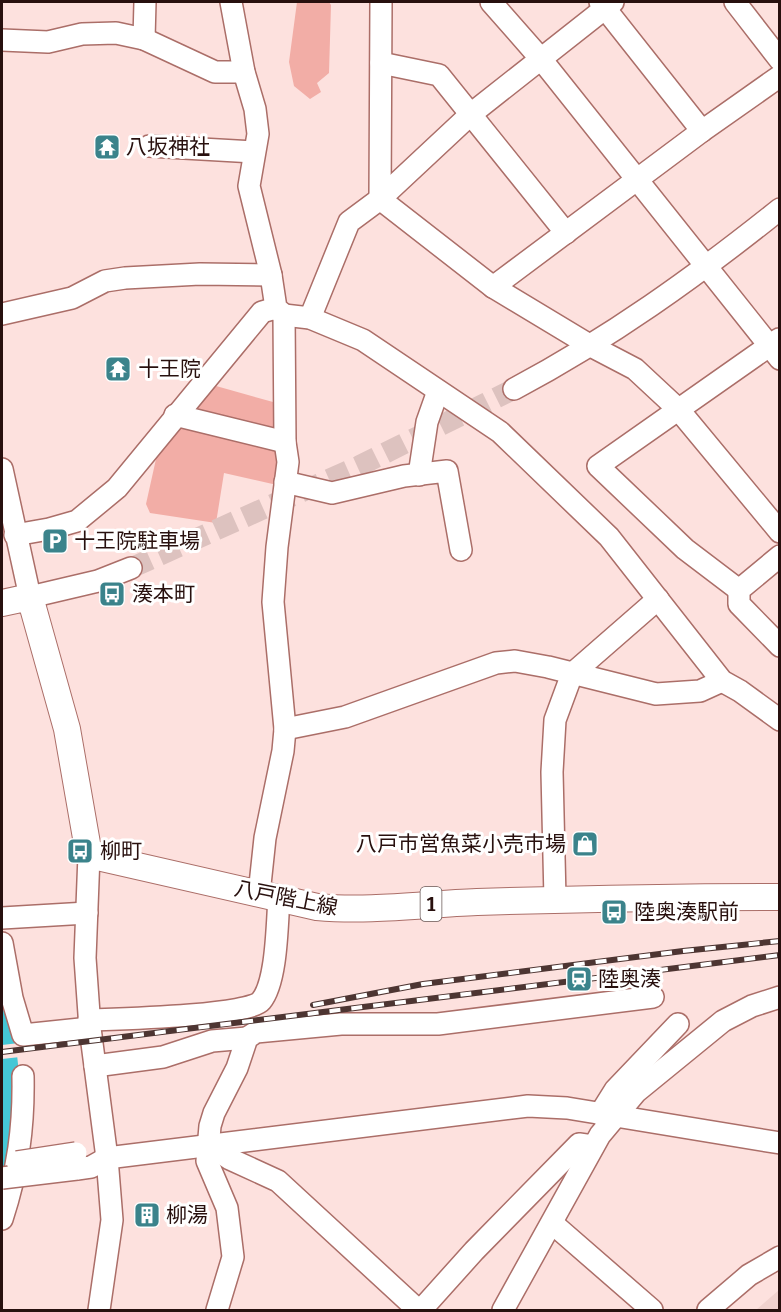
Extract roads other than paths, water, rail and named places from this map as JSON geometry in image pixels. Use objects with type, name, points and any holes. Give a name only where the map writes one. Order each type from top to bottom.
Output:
[{"type":"main road","points":[[2,603],[30,597],[67,729],[89,855]]},
{"type":"main road","name":"八戸階上線","points":[[89,855],[317,907],[345,909],[555,899],[780,897]]},
{"type":"street","points":[[144,39],[145,2]]},
{"type":"street","points":[[2,943],[12,998],[22,1035],[90,1024],[213,1013],[255,1006],[261,1002],[271,976],[265,838],[283,752],[285,729],[273,602],[277,546],[288,462],[285,442],[280,312],[249,186],[258,134],[255,109],[244,72],[231,2]]},
{"type":"street","points":[[380,199],[381,2]]},
{"type":"street","points":[[491,2],[542,59],[707,267],[776,348],[678,409],[598,466],[685,549],[738,590]]},
{"type":"street","points":[[735,2],[780,60]]},
{"type":"street","points":[[310,318],[349,222],[380,199],[472,113],[542,59],[606,4],[702,131]]},
{"type":"street","points":[[2,40],[48,42],[82,34],[116,33],[144,39],[215,72],[244,72]]},
{"type":"street","points":[[381,63],[439,75],[472,113],[566,233]]},
{"type":"street","points":[[494,287],[702,131],[780,76]]},
{"type":"street","points":[[149,146],[254,152]]},
{"type":"street","points":[[380,199],[494,287],[591,346],[635,369],[678,409],[780,532]]},
{"type":"street","points":[[514,389],[591,346],[707,267],[780,209]]},
{"type":"street","points":[[2,314],[72,298],[105,281],[125,278],[200,274],[271,275]]},
{"type":"street","points":[[15,535],[50,529],[76,521],[117,488],[262,312],[280,312],[310,318],[363,340],[500,432],[609,537],[722,681],[780,720]]},
{"type":"street","points":[[419,475],[427,422],[438,391]]},
{"type":"street","points":[[175,415],[285,442]]},
{"type":"street","points":[[2,469],[30,597],[98,581],[131,568]]},
{"type":"street","points":[[285,482],[332,493],[447,471],[461,550]]},
{"type":"street","points":[[738,590],[780,556]]},
{"type":"street","points":[[738,590],[738,604],[780,646]]},
{"type":"street","points":[[555,899],[552,772],[555,720],[572,674],[658,599]]},
{"type":"street","points":[[285,729],[345,717],[496,663],[515,661],[548,667],[656,693],[700,691],[722,681]]},
{"type":"street","points":[[89,855],[86,958],[90,1024],[107,1158],[112,1220],[99,1311]]},
{"type":"street","points":[[2,918],[87,913]]},
{"type":"street","points":[[95,1066],[163,1057],[212,1041],[247,1038],[256,1032],[341,1024],[438,1024],[653,997]]},
{"type":"street","points":[[607,1115],[723,1021],[752,1006],[780,997]]},
{"type":"street","points":[[502,1311],[593,1146],[615,1090],[678,1024]]},
{"type":"street","points":[[217,1311],[233,1257],[227,1208],[207,1161],[208,1144],[214,1113],[237,1068],[247,1038]]},
{"type":"street","points":[[2,1218],[21,1145],[23,1076]]},
{"type":"street","points":[[2,1178],[77,1161],[88,1151],[107,1158],[528,1106],[567,1108],[780,1143]]},
{"type":"street","points":[[208,1144],[230,1159],[278,1180],[420,1311],[474,1251],[579,1144],[593,1146]]},
{"type":"street","points":[[2,1164],[77,1161]]},
{"type":"street","points":[[552,1223],[652,1311]]},
{"type":"street","points":[[708,1311],[749,1275],[780,1257]]},
{"type":"water","points":[[2,973],[15,1035],[19,1074],[2,1209]]},
{"type":"tunnel","points":[[131,568],[359,466],[514,389]]},
{"type":"railway","points":[[313,1005],[423,984],[780,941]]},
{"type":"railway","points":[[2,1052],[780,955]]},
{"type":"place","name":"八坂神社","points":[[107,147]]},
{"type":"place","name":"十王院","points":[[118,369]]},
{"type":"place","name":"十王院駐車場","points":[[55,541]]},
{"type":"place","name":"湊本町","points":[[112,594]]},
{"type":"place","name":"八戸市営魚菜小売市場","points":[[585,844]]},
{"type":"place","name":"柳町","points":[[80,851]]},
{"type":"place","name":"陸奥湊駅前","points":[[614,912]]},
{"type":"place","name":"陸奥湊","points":[[579,979]]},
{"type":"place","name":"柳湯","points":[[147,1215]]}]
